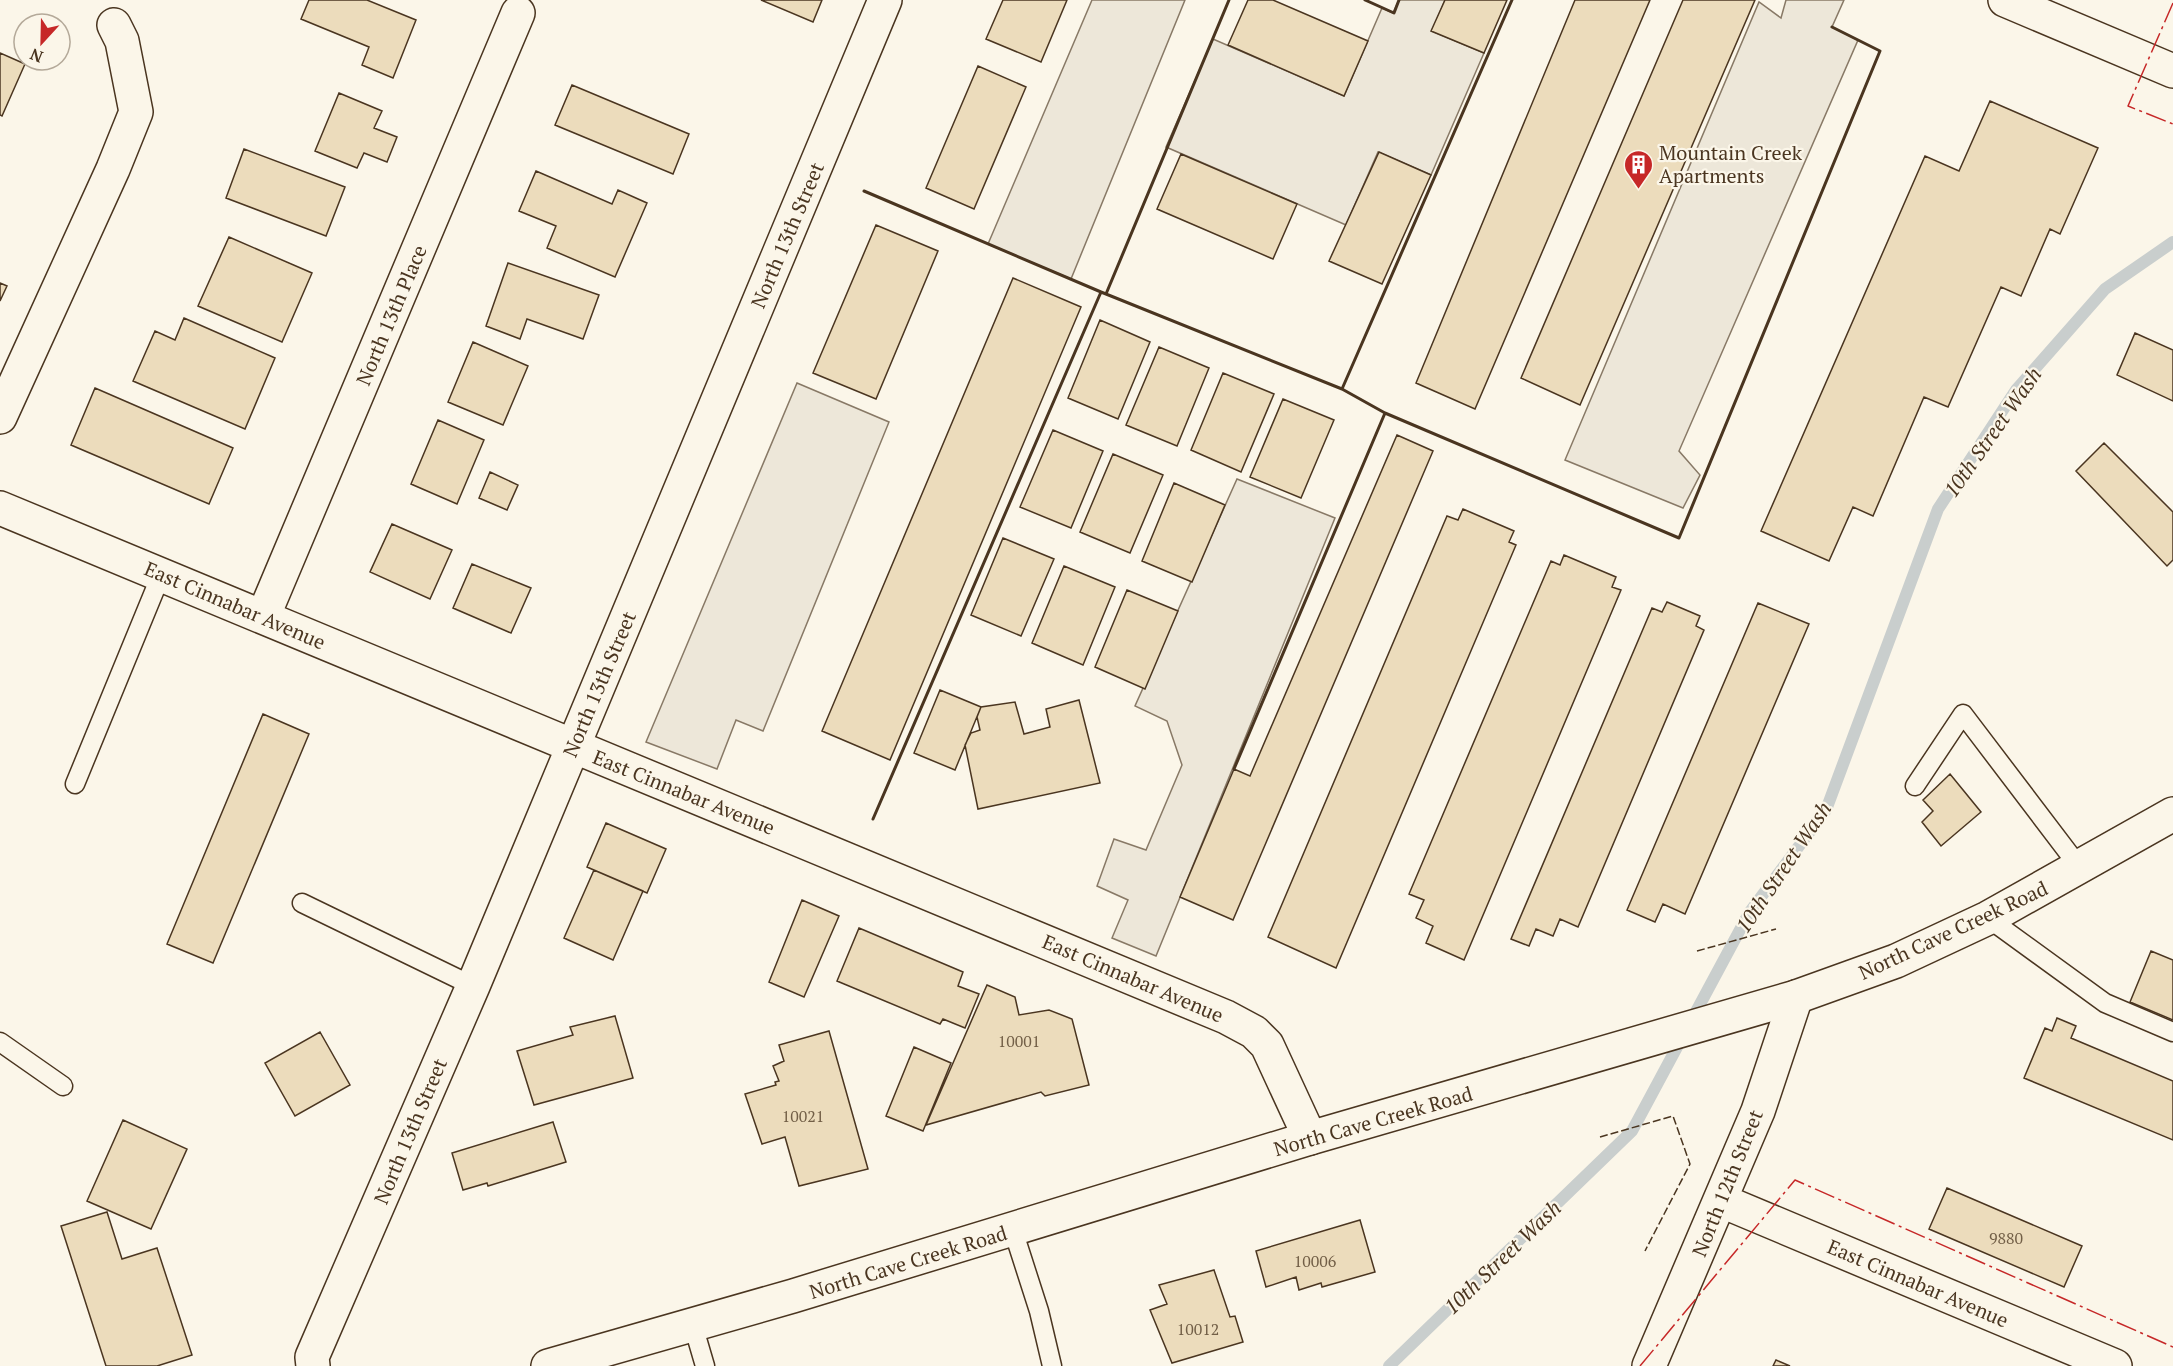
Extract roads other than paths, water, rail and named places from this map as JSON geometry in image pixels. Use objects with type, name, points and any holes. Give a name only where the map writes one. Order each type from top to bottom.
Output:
[{"type":"street","name":"North 13th Street","points":[[313,1366],[312,1357],[473,986],[885,0]]},
{"type":"street","points":[[2004,0],[2173,71]]},
{"type":"street","name":"North 13th Place","points":[[263,617],[518,13]]},
{"type":"street","points":[[0,417],[113,169],[136,112],[122,41],[114,25]]},
{"type":"street","name":"East Cinnabar Avenue","points":[[2,513],[161,574],[1226,1017],[1254,1032],[1267,1045],[1310,1138]]},
{"type":"street","name":"North Cave Creek Road","points":[[567,1363],[1013,1230],[1310,1138],[1796,997],[1896,961],[1988,918],[2173,814]]},
{"type":"street","name":"North 12th Street","points":[[1649,1366],[1722,1201],[1758,1111],[1796,997]]},
{"type":"street","name":"East Cinnabar Avenue","points":[[1722,1201],[2115,1366]]},
{"type":"lane","points":[[75,784],[161,574]]},
{"type":"lane","points":[[1915,786],[1962,714],[2080,868]]},
{"type":"lane","points":[[302,903],[473,986]]},
{"type":"lane","points":[[1988,918],[2105,1003],[2173,1032]]},
{"type":"lane","points":[[0,1042],[63,1086]]},
{"type":"lane","points":[[1013,1230],[1039,1311],[1052,1366]]},
{"type":"lane","points":[[693,1324],[705,1366]]},
{"type":"waterway","name":"10th Street Wash","points":[[1691,1021],[1749,913],[1826,810],[1938,509],[2016,390],[2105,289],[2173,242]]},
{"type":"waterway","name":"10th Street Wash","points":[[1389,1366],[1632,1131],[1683,1036]]},
{"type":"place","name":"Mountain Creek Apartments","points":[[1638,190]]}]
